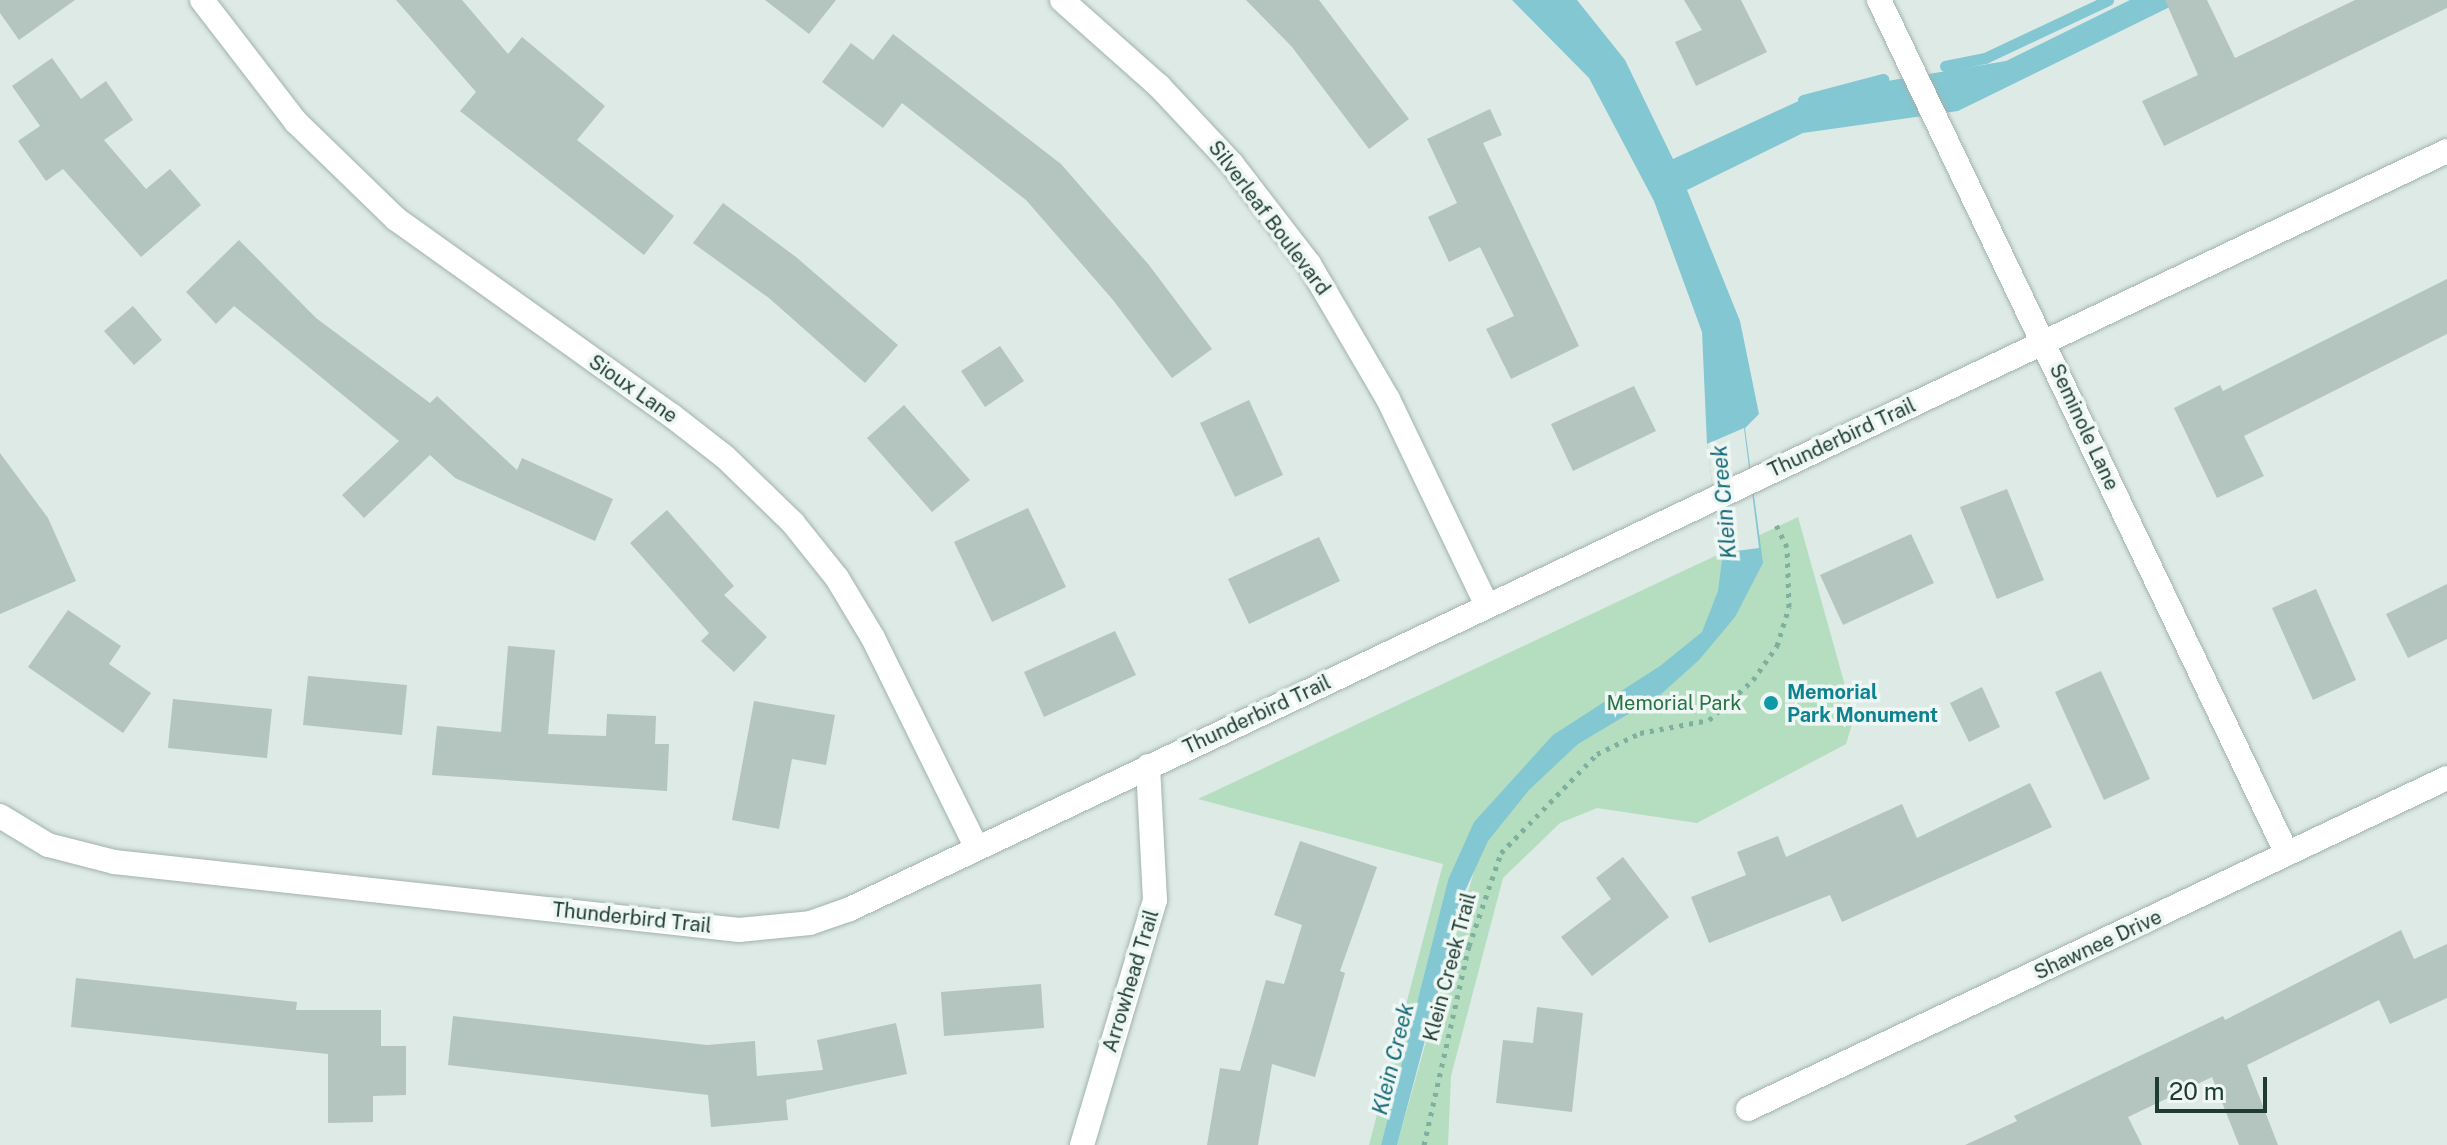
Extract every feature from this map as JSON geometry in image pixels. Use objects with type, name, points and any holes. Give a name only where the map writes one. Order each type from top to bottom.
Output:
[{"type":"street","name":"Sioux Lane","points":[[202,0],[296,122],[396,219],[671,415],[747,477],[793,523],[837,578],[873,638],[977,848]]},
{"type":"street","name":"Silverleaf Boulevard","points":[[1062,0],[1170,97],[1232,164],[1309,264],[1388,399],[1487,606]]},
{"type":"street","name":"Seminole Lane","points":[[1879,0],[2287,854]]},
{"type":"street","name":"Thunderbird Trail","points":[[0,816],[48,845],[114,862],[739,930],[810,923],[977,848],[2447,151]]},
{"type":"street","name":"Arrowhead Trail","points":[[1082,1145],[1155,900],[1148,766]]},
{"type":"street","name":"Shawnee Drive","points":[[1748,1109],[2447,778]]},
{"type":"path","name":"Klein Creek Trail","points":[[1424,1145],[1469,946],[1501,853],[1597,754],[1640,733],[1709,720],[1725,710],[1766,664],[1789,607],[1787,547],[1775,522]]},
{"type":"green space","name":"Memorial Park","points":[[1798,517],[1854,718],[1846,744],[1697,823],[1597,808],[1560,823],[1503,878],[1451,1076],[1448,1145],[1397,1145],[1474,871],[1448,880],[1381,1145],[1369,1145],[1443,864],[1198,799]]},
{"type":"water","name":"Klein Creek","points":[[1512,0],[1577,0],[1625,60],[1673,159],[1816,93],[2006,61],[2130,0],[2184,0],[1958,111],[1803,133],[1687,190],[1740,321],[1759,414],[1745,428],[1763,563],[1735,617],[1699,660],[1660,695],[1578,744],[1529,790],[1488,841],[1465,891],[1397,1145],[1381,1145],[1448,880],[1474,822],[1553,735],[1660,666],[1702,632],[1718,591],[1722,560],[1707,444],[1702,332],[1654,201],[1589,78]]},
{"type":"pier","points":[[1744,428],[1759,548],[1721,553],[1707,444]]},
{"type":"building","points":[[0,0],[75,0],[19,40],[0,13]]},
{"type":"building","points":[[396,0],[462,0],[508,54],[522,37],[605,106],[577,140],[674,216],[644,255],[460,111],[476,92]]},
{"type":"building","points":[[765,0],[836,0],[809,34]]},
{"type":"building","points":[[1246,0],[1319,0],[1409,119],[1369,149],[1292,47]]},
{"type":"building","points":[[1684,0],[1741,0],[1767,52],[1696,86],[1675,42],[1702,30]]},
{"type":"building","points":[[2165,0],[2207,0],[2235,58],[2355,0],[2447,0],[2447,8],[2164,146],[2142,101],[2198,75]]},
{"type":"building","points":[[893,34],[1061,164],[1149,265],[1212,349],[1172,378],[1113,300],[1026,200],[902,103],[883,128],[822,82],[851,43],[873,60]]},
{"type":"building","points":[[52,58],[81,99],[106,81],[133,120],[104,140],[146,189],[170,169],[201,205],[141,257],[63,169],[46,181],[18,141],[40,126],[12,86]]},
{"type":"building","points":[[1490,109],[1502,135],[1483,143],[1579,346],[1511,379],[1486,329],[1514,316],[1480,247],[1449,262],[1428,217],[1457,203],[1427,139]]},
{"type":"building","points":[[723,203],[796,257],[898,345],[865,383],[769,298],[693,243]]},
{"type":"building","points":[[239,240],[316,318],[430,403],[437,396],[517,470],[522,458],[613,499],[595,541],[455,478],[430,455],[364,518],[342,495],[399,441],[234,306],[216,324],[186,292]]},
{"type":"building","points":[[2447,279],[2447,334],[2244,436],[2264,476],[2217,498],[2174,408],[2220,385],[2223,391]]},
{"type":"building","points":[[133,306],[162,340],[134,365],[104,331]]},
{"type":"building","points":[[1000,346],[1024,381],[985,407],[961,371]]},
{"type":"building","points":[[1634,386],[1656,431],[1573,471],[1551,424]]},
{"type":"building","points":[[1249,400],[1283,475],[1235,497],[1200,423]]},
{"type":"building","points":[[904,405],[970,480],[932,512],[867,438]]},
{"type":"building","points":[[0,453],[48,518],[76,581],[0,614]]},
{"type":"building","points":[[2007,489],[2044,580],[1997,599],[1960,507]]},
{"type":"building","points":[[1028,508],[1066,587],[992,622],[954,542]]},
{"type":"building","points":[[667,510],[734,586],[724,595],[767,637],[734,672],[701,641],[709,633],[630,543]]},
{"type":"building","points":[[1911,534],[1934,583],[1843,625],[1820,575]]},
{"type":"building","points":[[1319,537],[1340,581],[1249,624],[1228,579]]},
{"type":"building","points":[[2447,584],[2447,639],[2408,658],[2386,614]]},
{"type":"building","points":[[2316,589],[2356,680],[2313,700],[2272,608]]},
{"type":"building","points":[[68,610],[121,646],[109,664],[151,693],[123,733],[28,667]]},
{"type":"building","points":[[1115,631],[1136,675],[1044,717],[1024,672]]},
{"type":"building","points":[[508,646],[555,650],[548,734],[606,736],[607,714],[656,716],[655,744],[669,744],[667,791],[432,775],[437,726],[501,732]]},
{"type":"building","points":[[2101,671],[2150,779],[2104,800],[2055,692]]},
{"type":"building","points":[[308,676],[407,685],[402,735],[303,725]]},
{"type":"building","points":[[1982,687],[2000,727],[1969,742],[1950,703]]},
{"type":"building","points":[[173,699],[272,709],[267,758],[168,748]]},
{"type":"building","points":[[754,701],[835,715],[826,765],[792,759],[779,829],[732,820]]},
{"type":"building","points":[[2030,783],[2052,827],[1842,922],[1830,895],[1709,943],[1691,897],[1746,875],[1737,852],[1778,836],[1786,857],[1902,804],[1917,838]]},
{"type":"building","points":[[1300,841],[1377,867],[1340,971],[1345,973],[1315,1077],[1272,1064],[1258,1145],[1207,1145],[1220,1068],[1240,1071],[1266,980],[1284,984],[1302,925],[1274,915]]},
{"type":"building","points":[[1623,857],[1669,917],[1592,976],[1561,937],[1611,899],[1596,878]]},
{"type":"building","points":[[2401,930],[2414,959],[2447,944],[2447,998],[2390,1024],[2379,1000],[2247,1065],[2278,1145],[2239,1145],[2212,1077],[2128,1117],[2142,1145],[1965,1145],[2017,1121],[2014,1116],[2223,1016],[2225,1020]]},
{"type":"building","points":[[76,978],[297,1002],[296,1010],[381,1010],[381,1046],[406,1046],[406,1095],[373,1096],[373,1122],[328,1123],[328,1054],[71,1027]]},
{"type":"building","points":[[1041,984],[1044,1028],[944,1036],[941,992]]},
{"type":"building","points":[[1537,1007],[1583,1013],[1572,1112],[1496,1103],[1503,1040],[1533,1043]]},
{"type":"building","points":[[453,1016],[707,1045],[755,1041],[757,1076],[823,1070],[817,1040],[896,1023],[907,1074],[786,1100],[788,1120],[711,1127],[708,1095],[448,1065]]},
{"type":"waterway","points":[[1945,66],[1985,58],[2108,0]]},
{"type":"waterway","points":[[1803,100],[1883,79]]},
{"type":"place","name":"Memorial Park Monument","points":[[1771,703]]}]
